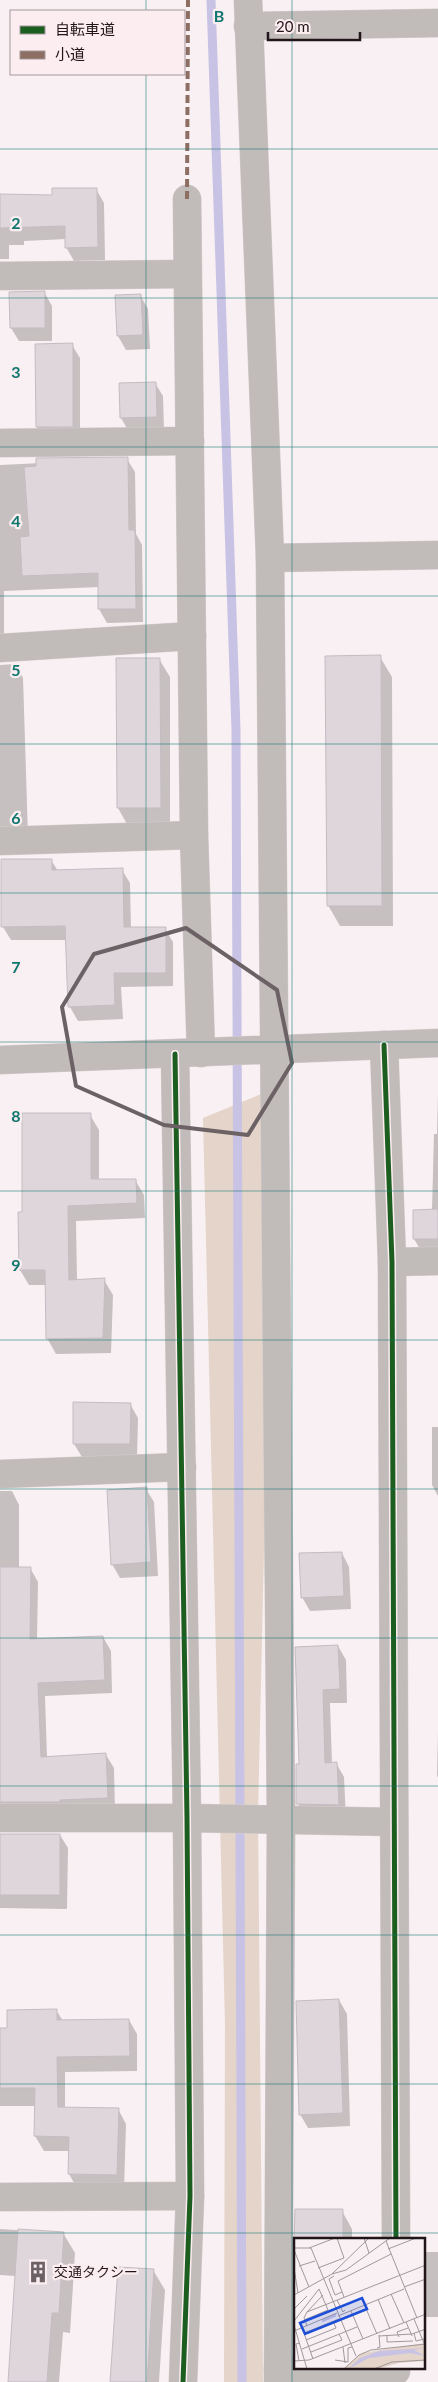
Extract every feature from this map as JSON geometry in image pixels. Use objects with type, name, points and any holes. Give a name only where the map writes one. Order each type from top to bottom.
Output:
[{"type":"street","points":[[396,2374],[278,2376],[271,1820],[267,1050],[270,558],[248,13],[438,23]]},
{"type":"street","points":[[183,2382],[190,2196],[182,1467],[196,1053],[187,199]]},
{"type":"street","points":[[0,276],[188,274]]},
{"type":"street","points":[[0,443],[190,441]]},
{"type":"street","points":[[270,558],[438,554]]},
{"type":"street","points":[[0,648],[192,636]]},
{"type":"street","points":[[0,842],[194,834]]},
{"type":"street","points":[[0,1060],[438,1043]]},
{"type":"street","points":[[384,1045],[392,1262],[396,2238]]},
{"type":"street","points":[[392,1262],[438,1261]]},
{"type":"street","points":[[0,1474],[182,1467]]},
{"type":"street","points":[[0,1818],[187,1818],[394,1822]]},
{"type":"street","points":[[0,2197],[190,2196]]},
{"type":"highlighted area","points":[[186,928],[277,990],[292,1063],[248,1135],[164,1125],[76,1086],[62,1007],[94,954]]},
{"type":"shaded area","points":[[266,1092],[274,1113],[258,1813],[263,2382],[224,2382],[225,2025],[203,1118]]},
{"type":"building","points":[[52,188],[97,188],[98,247],[65,248],[65,226],[0,228],[0,194],[52,195]]},
{"type":"building","points":[[45,291],[45,328],[10,328],[9,292]]},
{"type":"building","points":[[141,294],[143,335],[117,336],[115,295]]},
{"type":"building","points":[[73,343],[73,427],[36,427],[35,344]]},
{"type":"building","points":[[156,382],[157,417],[120,418],[119,383]]},
{"type":"building","points":[[128,457],[129,530],[135,530],[136,609],[98,609],[98,573],[22,576],[20,537],[29,536],[24,467],[36,466],[36,458]]},
{"type":"building","points":[[381,655],[382,906],[327,906],[325,656]]},
{"type":"building","points":[[116,658],[160,658],[161,808],[117,808]]},
{"type":"building","points":[[1,859],[52,859],[52,870],[123,868],[124,927],[166,927],[166,973],[114,973],[115,1005],[68,1007],[65,926],[1,927]]},
{"type":"building","points":[[22,1113],[91,1113],[91,1179],[136,1179],[137,1203],[68,1206],[69,1280],[105,1278],[103,1338],[46,1339],[45,1270],[19,1270],[18,1212],[22,1212]]},
{"type":"building","points":[[438,1209],[438,1239],[413,1239],[413,1210]]},
{"type":"building","points":[[73,1402],[131,1403],[130,1444],[73,1444]]},
{"type":"building","points":[[147,1487],[151,1562],[111,1565],[107,1490]]},
{"type":"building","points":[[342,1552],[344,1596],[301,1598],[299,1553]]},
{"type":"building","points":[[0,1567],[31,1567],[30,1639],[103,1636],[105,1680],[38,1683],[41,1757],[106,1753],[108,1798],[60,1800],[60,1802],[0,1802]]},
{"type":"building","points":[[338,1645],[340,1689],[323,1690],[325,1763],[337,1762],[339,1805],[296,1804],[296,1764],[299,1764],[295,1647]]},
{"type":"building","points":[[0,1834],[60,1834],[60,1895],[0,1895]]},
{"type":"building","points":[[339,1999],[343,2113],[299,2115],[296,2001]]},
{"type":"building","points":[[57,2009],[57,2020],[129,2019],[130,2056],[57,2057],[58,2107],[119,2108],[117,2175],[68,2174],[69,2137],[34,2136],[35,2088],[0,2088],[0,2028],[7,2028],[7,2010]]},
{"type":"building","points":[[295,2209],[343,2209],[343,2238],[294,2238]]},
{"type":"building","name":"交通タクシー","points":[[18,2229],[64,2232],[59,2313],[52,2313],[47,2382],[8,2382]]},
{"type":"building","name":"交通タクシー","points":[[118,2267],[154,2269],[147,2382],[110,2382]]},
{"type":"waterway","points":[[211,0],[236,730],[242,2382]]},
{"type":"marked path","points":[[187,199],[188,0]]},
{"type":"cycle path","points":[[384,1045],[392,1262],[396,2238]]},
{"type":"cycle path","points":[[175,1054],[187,1818],[190,2196],[183,2382]]},
{"type":"place","name":"交通タクシー","points":[[38,2272]]}]
